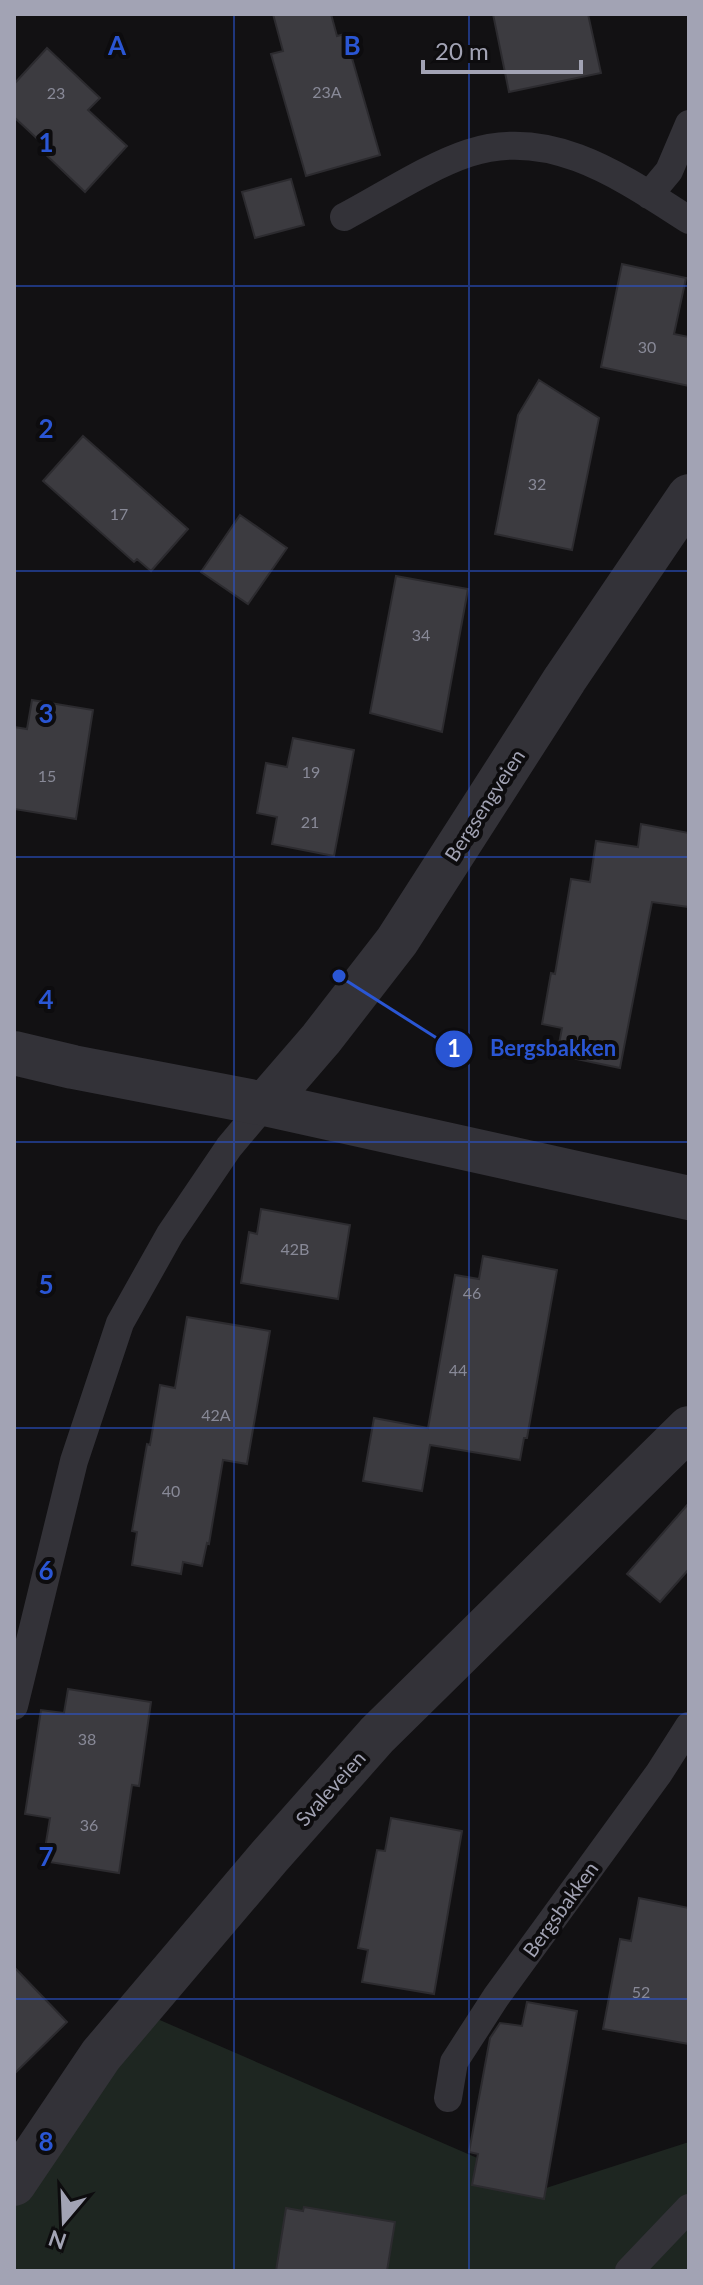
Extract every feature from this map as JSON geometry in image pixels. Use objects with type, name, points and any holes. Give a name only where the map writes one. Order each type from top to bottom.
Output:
[{"type":"street","name":"Bergsengveien","points":[[265,1104],[321,1039],[397,941],[565,679],[689,496]]},
{"type":"street","points":[[14,1053],[265,1104],[689,1198]]},
{"type":"street","name":"Svaleveien","points":[[14,2184],[101,2055],[377,1735],[689,1428]]},
{"type":"lane","points":[[649,195],[669,171],[689,124]]},
{"type":"lane","points":[[344,217],[468,153],[504,144],[538,145],[575,154],[689,220]]},
{"type":"lane","points":[[14,1706],[74,1461],[120,1323],[170,1234],[229,1147],[265,1104]]},
{"type":"lane","name":"Bergsbakken","points":[[448,2098],[454,2062],[496,1997],[659,1773],[689,1726]]},
{"type":"lane","points":[[629,2271],[689,2208]]},
{"type":"shaded area","points":[[146,2014],[546,2188],[689,2142],[689,2271],[14,2271],[14,2172]]},
{"type":"building","points":[[273,14],[331,14],[337,36],[345,34],[380,155],[306,176],[271,54],[283,51]]},
{"type":"building","points":[[493,14],[588,14],[601,73],[509,92]]},
{"type":"building","points":[[47,48],[100,98],[88,110],[127,146],[85,192],[41,150],[45,146],[14,117],[14,84]]},
{"type":"building","points":[[291,179],[304,225],[255,238],[242,192]]},
{"type":"building","points":[[622,264],[686,278],[674,334],[689,337],[689,386],[601,367]]},
{"type":"building","points":[[539,380],[599,418],[572,550],[495,534],[518,415]]},
{"type":"building","points":[[83,436],[188,529],[151,571],[137,559],[134,562],[43,481]]},
{"type":"building","points":[[240,515],[287,548],[248,604],[201,572]]},
{"type":"building","points":[[396,576],[468,589],[442,732],[370,713]]},
{"type":"building","points":[[32,700],[93,710],[76,819],[14,809],[14,727],[27,729]]},
{"type":"building","points":[[293,738],[354,750],[334,856],[272,844],[277,817],[257,813],[266,763],[287,767]]},
{"type":"building","points":[[641,824],[689,833],[689,907],[652,902],[620,1068],[557,1055],[562,1028],[542,1024],[551,973],[555,974],[571,879],[590,882],[596,841],[638,847]]},
{"type":"building","points":[[261,1209],[350,1225],[338,1299],[241,1283],[249,1232],[257,1234]]},
{"type":"building","points":[[483,1256],[557,1270],[527,1438],[524,1438],[520,1460],[430,1445],[422,1491],[363,1481],[374,1418],[428,1428],[455,1275],[479,1279]]},
{"type":"building","points":[[187,1317],[270,1331],[247,1464],[223,1460],[209,1544],[202,1566],[183,1562],[181,1574],[132,1565],[137,1532],[132,1531],[160,1385],[175,1388]]},
{"type":"building","points":[[689,1503],[689,1569],[660,1602],[627,1574]]},
{"type":"building","points":[[68,1689],[151,1702],[139,1786],[132,1785],[119,1873],[43,1861],[50,1818],[25,1814],[41,1710],[64,1713]]},
{"type":"building","points":[[391,1818],[462,1831],[434,1994],[362,1982],[368,1950],[358,1948],[377,1850],[385,1851]]},
{"type":"building","points":[[639,1898],[689,1908],[689,2044],[603,2029],[620,1939],[631,1941]]},
{"type":"building","points":[[14,1967],[67,2022],[14,2074]]},
{"type":"building","points":[[527,2002],[577,2011],[544,2199],[472,2185],[478,2154],[469,2152],[490,2038],[500,2023],[522,2026]]},
{"type":"building","points":[[304,2207],[395,2222],[387,2271],[276,2271],[286,2208],[303,2211]]},
{"type":"place","name":"Bergsbakken","points":[[339,976]]}]
